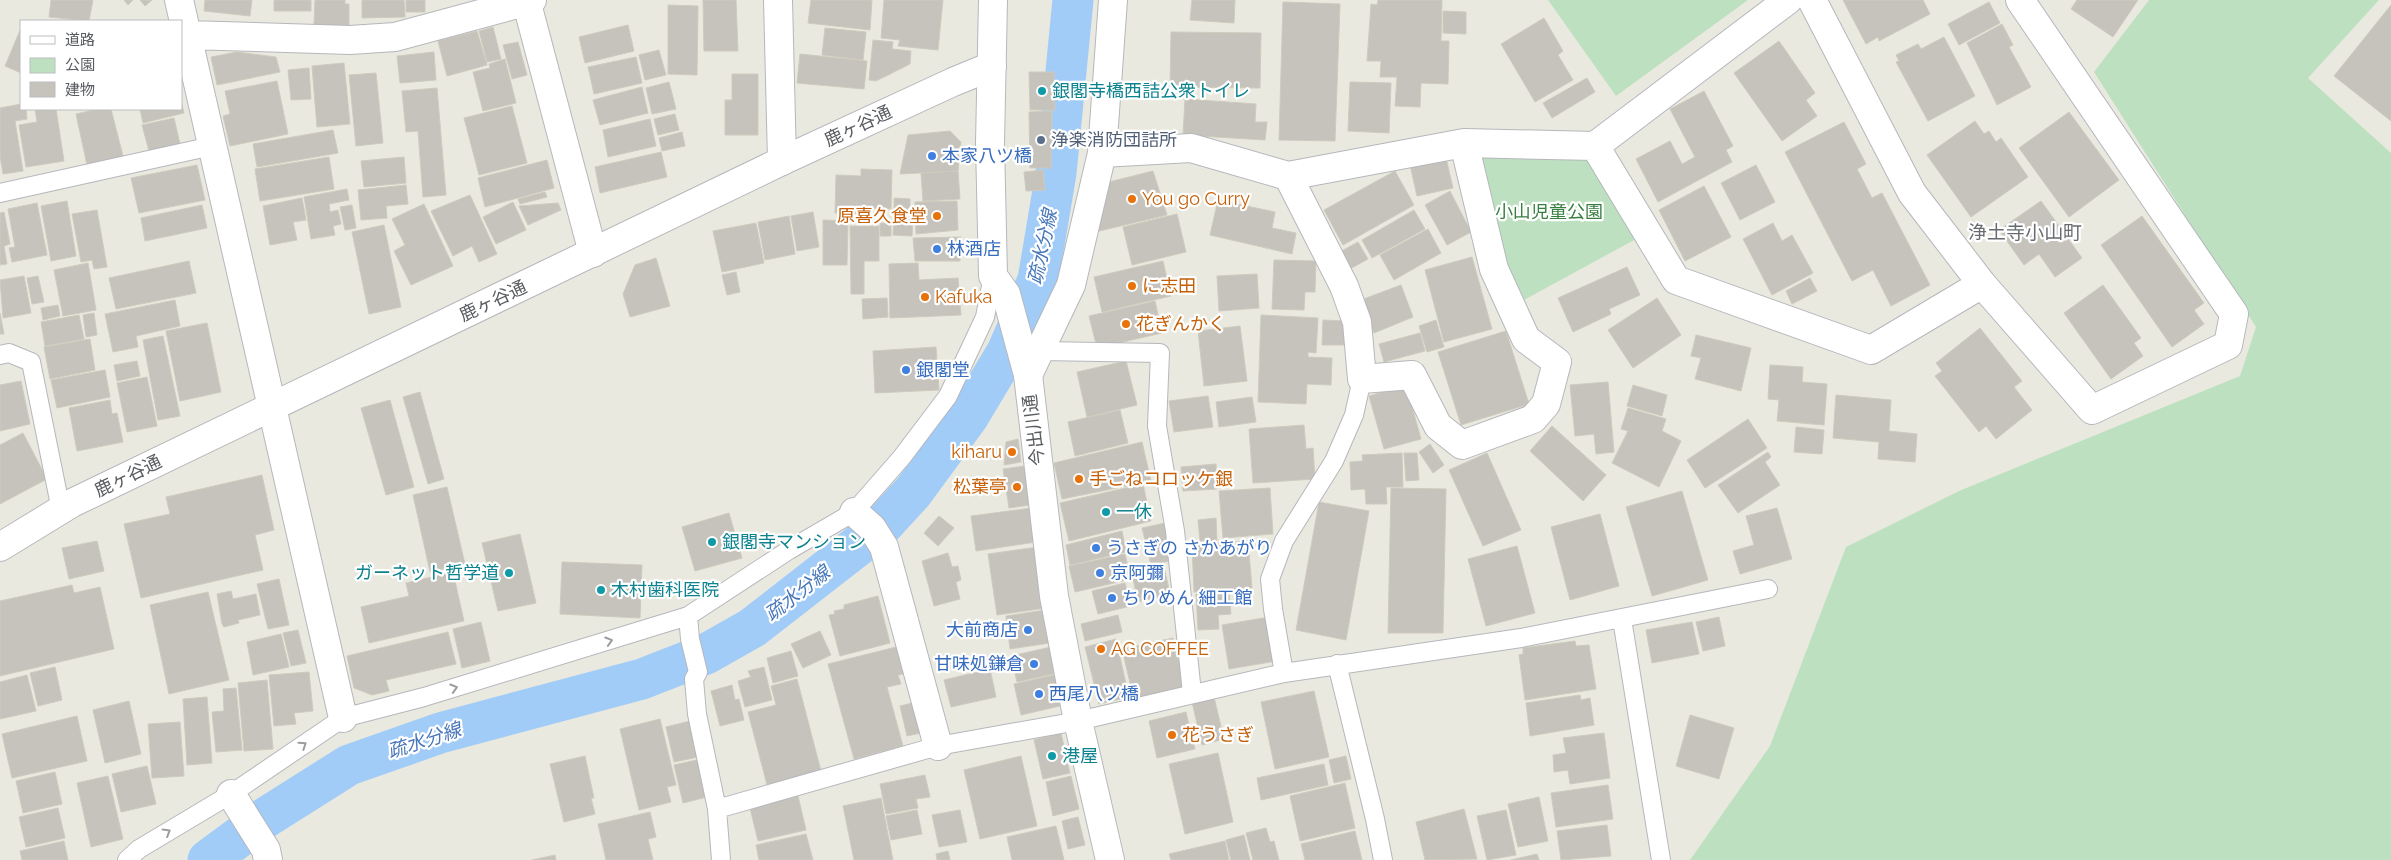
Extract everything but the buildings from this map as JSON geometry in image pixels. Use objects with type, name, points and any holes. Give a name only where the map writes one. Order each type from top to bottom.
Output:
[{"type":"street","points":[[179,0],[343,718]]},
{"type":"street","points":[[187,35],[350,40],[394,37],[528,0],[593,253]]},
{"type":"street","points":[[778,0],[782,161]]},
{"type":"street","points":[[993,0],[990,143],[993,276]]},
{"type":"street","points":[[1030,359],[1071,285],[1102,153],[1113,0]]},
{"type":"street","points":[[1102,153],[1191,148],[1288,176],[1464,143],[1595,146],[1788,0]]},
{"type":"street","points":[[1812,0],[1912,192],[1982,284],[2092,410],[2228,345],[2234,314],[2020,0]]},
{"type":"street","name":"鹿ヶ谷通","points":[[0,547],[61,510],[272,406],[782,161],[992,66]]},
{"type":"street","points":[[1288,176],[1344,286],[1357,322],[1362,379],[1412,374],[1438,426],[1462,445],[1533,419],[1546,404],[1557,362],[1526,340],[1494,269],[1464,143]]},
{"type":"street","points":[[1595,146],[1676,280],[1871,350],[1982,284]]},
{"type":"street","name":"今出川通","points":[[993,276],[1006,294],[1030,359],[1054,596],[1078,721],[1110,860]]},
{"type":"street","points":[[870,529],[938,746]]},
{"type":"street","points":[[231,794],[257,839]]},
{"type":"lane","points":[[0,192],[212,146]]},
{"type":"lane","points":[[127,860],[139,849],[231,794],[343,718],[424,697],[688,616],[789,550],[870,529],[902,457],[948,396],[985,317],[993,276]]},
{"type":"lane","points":[[0,355],[9,353],[32,362],[61,510]]},
{"type":"lane","points":[[1030,359],[1160,353],[1157,426],[1175,530],[1192,693]]},
{"type":"lane","points":[[1284,673],[1270,579],[1284,541],[1334,461],[1354,415],[1362,379]]},
{"type":"lane","points":[[716,809],[938,746],[1078,721],[1284,673],[1521,638],[1768,589]]},
{"type":"lane","points":[[688,616],[692,648],[698,672],[694,680],[697,714],[716,809],[721,860]]},
{"type":"lane","points":[[1622,619],[1661,860]]},
{"type":"lane","points":[[1337,664],[1375,819],[1383,860]]},
{"type":"green space","points":[[1548,0],[1748,0],[1616,96]]},
{"type":"green space","points":[[2149,0],[2379,0],[2308,78],[2391,153],[2391,860],[1690,860],[1770,746],[1846,547],[1959,491],[2240,376],[2256,327],[2094,72]]},
{"type":"green space","name":"小山児童公園","points":[[1464,143],[1595,146],[1647,233],[1511,307]]},
{"type":"waterway","name":"疏水分線","points":[[208,860],[265,818],[349,765],[440,733],[642,679],[706,654],[752,628],[878,530],[913,492],[968,417],[1007,352],[1038,280],[1056,173],[1073,0]]},
{"type":"place","name":"銀閣寺橋西詰公衆トイレ","points":[[1042,91]]},
{"type":"place","name":"浄楽消防団詰所","points":[[1041,140]]},
{"type":"place","name":"本家八ツ橋","points":[[932,156]]},
{"type":"place","name":"You go Curry","points":[[1132,199]]},
{"type":"place","name":"原喜久食堂","points":[[937,216]]},
{"type":"place","name":"林酒店","points":[[937,249]]},
{"type":"place","name":"に志田","points":[[1132,286]]},
{"type":"place","name":"Kafuka","points":[[925,297]]},
{"type":"place","name":"花ぎんかく","points":[[1126,324]]},
{"type":"place","name":"銀閣堂","points":[[906,370]]},
{"type":"place","name":"kiharu","points":[[1012,452]]},
{"type":"place","name":"手ごねコロッケ銀","points":[[1079,479]]},
{"type":"place","name":"松葉亭","points":[[1017,487]]},
{"type":"place","name":"一休","points":[[1106,512]]},
{"type":"place","name":"銀閣寺マンション","points":[[712,542]]},
{"type":"place","name":"うさぎの さかあがり","points":[[1096,548]]},
{"type":"place","name":"ガーネット哲学道","points":[[509,573]]},
{"type":"place","name":"京阿彌","points":[[1100,573]]},
{"type":"place","name":"木村歯科医院","points":[[601,590]]},
{"type":"place","name":"ちりめん 細工館","points":[[1112,598]]},
{"type":"place","name":"大前商店","points":[[1028,630]]},
{"type":"place","name":"AG COFFEE","points":[[1101,649]]},
{"type":"place","name":"甘味処鎌倉","points":[[1034,664]]},
{"type":"place","name":"西尾八ツ橋","points":[[1039,694]]},
{"type":"place","name":"花うさぎ","points":[[1172,735]]},
{"type":"place","name":"港屋","points":[[1052,756]]},
{"type":"district","name":"浄土寺小山町","points":[[2025,232]]}]
